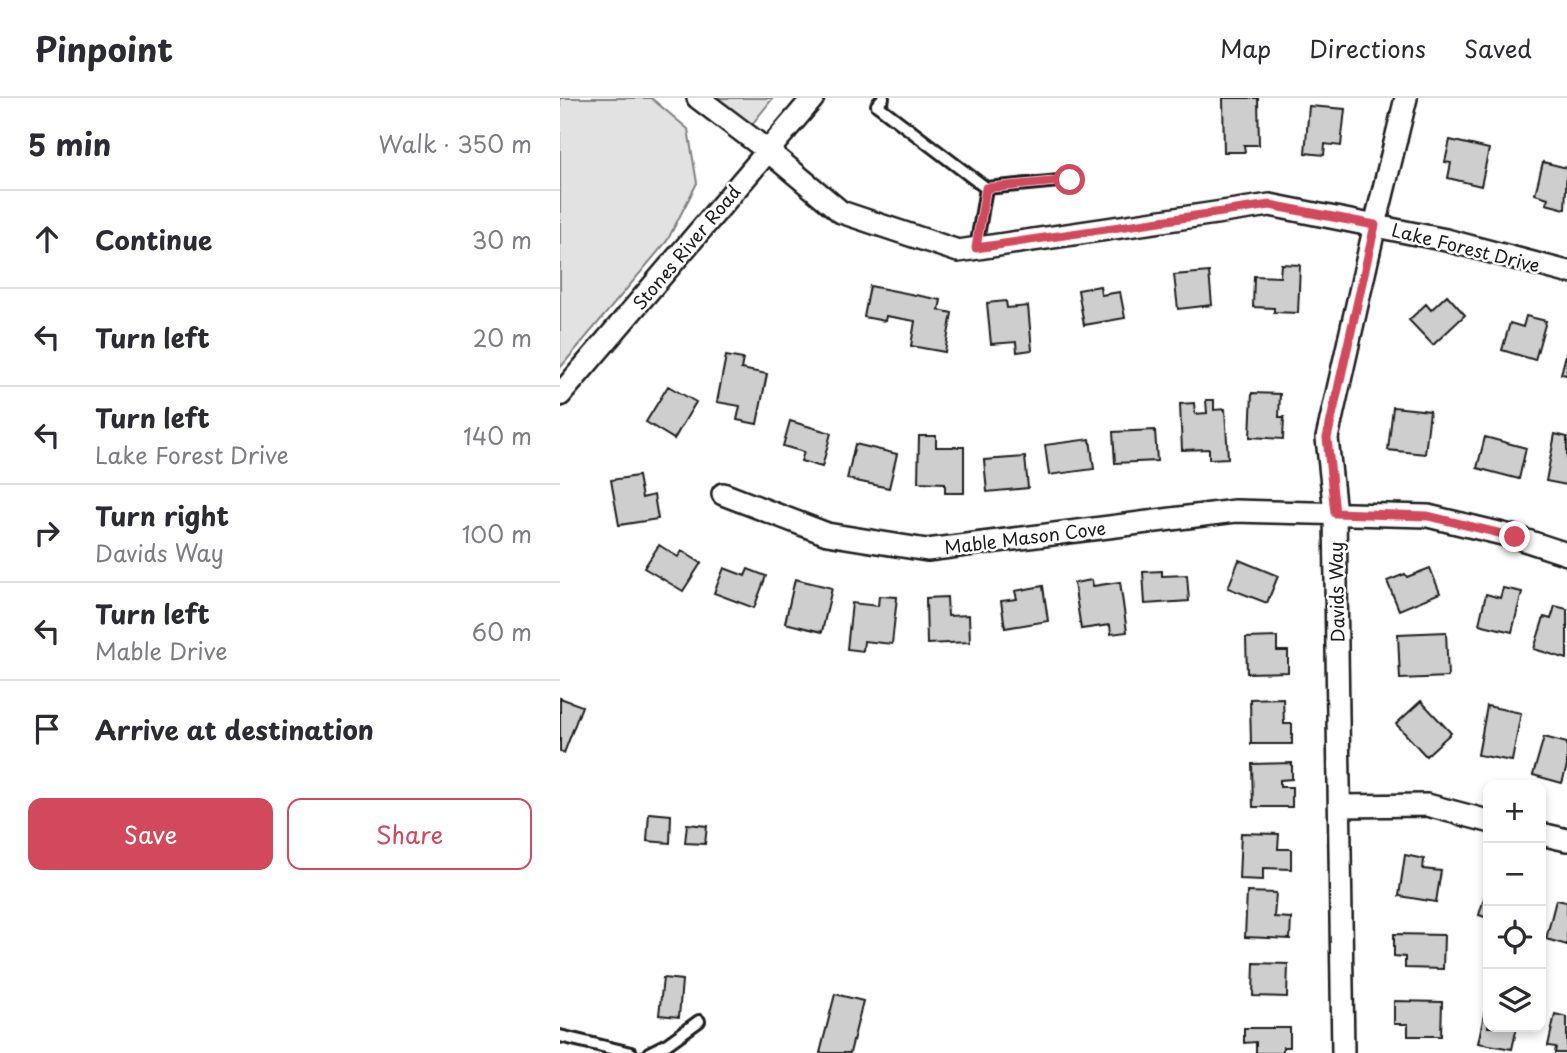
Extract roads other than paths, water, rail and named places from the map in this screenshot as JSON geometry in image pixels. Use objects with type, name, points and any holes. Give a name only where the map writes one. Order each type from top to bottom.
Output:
[{"type":"street","name":"Lake Forest Drive","points":[[698,98],[768,150],[841,212],[958,251],[1270,205],[1446,240],[1567,272]]},
{"type":"street","name":"Stones River Road","points":[[560,395],[813,98]]},
{"type":"street","name":"Davids Way","points":[[1343,1053],[1335,513],[1327,438],[1406,98]]},
{"type":"street","name":"Mable Mason Cove","points":[[723,494],[827,534],[927,550],[1236,511],[1428,516],[1515,537],[1567,554]]},
{"type":"street","points":[[1341,806],[1427,805],[1483,820]]},
{"type":"street","points":[[1546,835],[1567,840]]},
{"type":"lane","points":[[883,98],[877,105],[986,188],[1070,180]]},
{"type":"lane","points":[[976,248],[986,188]]},
{"type":"lane","points":[[649,1053],[667,1044],[699,1021]]},
{"type":"lane","points":[[560,1036],[631,1053]]}]
